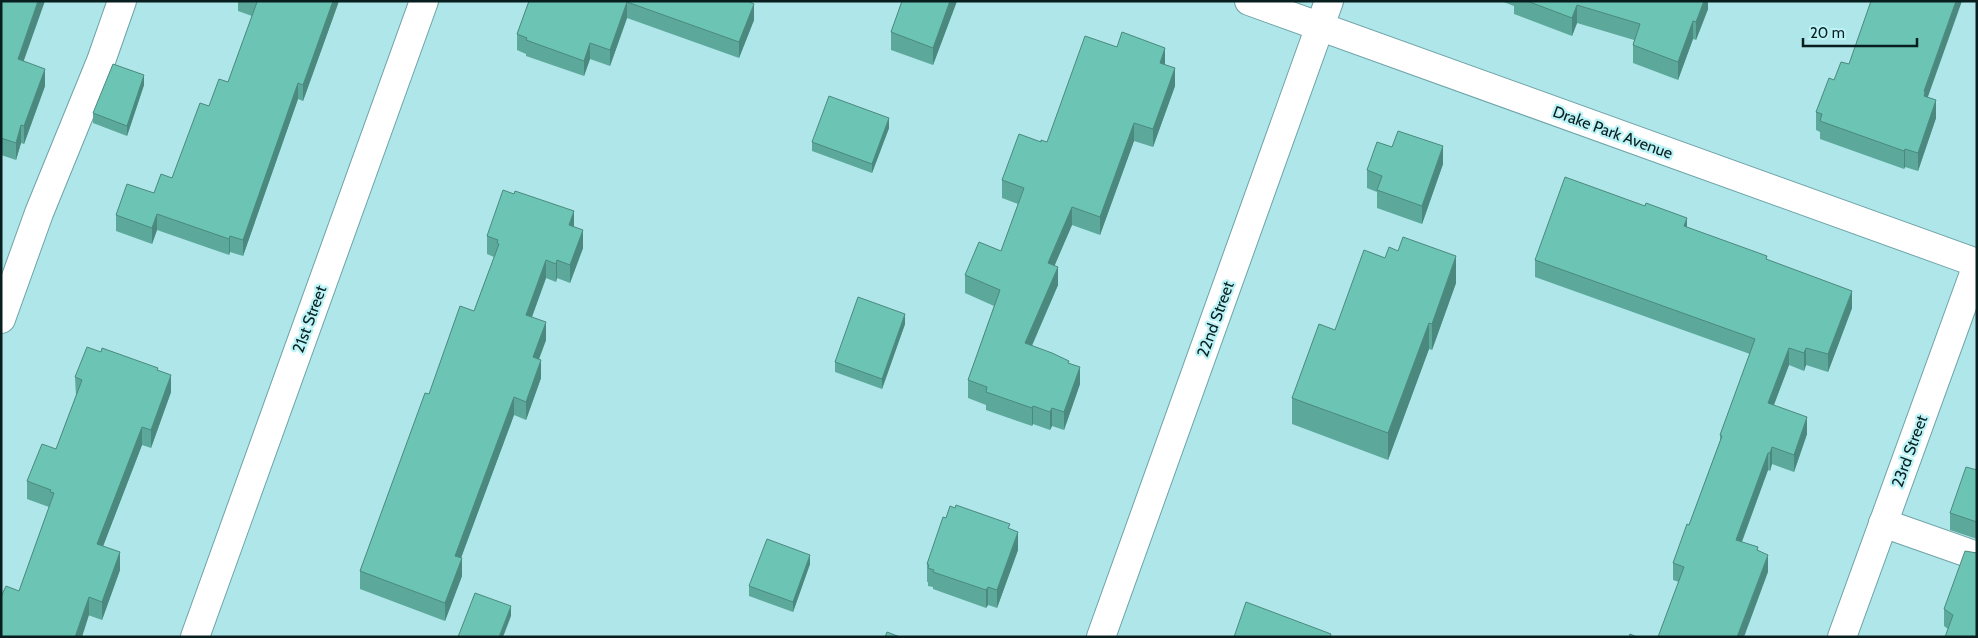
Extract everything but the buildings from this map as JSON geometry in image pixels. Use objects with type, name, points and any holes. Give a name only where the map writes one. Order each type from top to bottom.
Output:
[{"type":"street","points":[[1,319],[39,213],[101,61],[122,1]]},
{"type":"street","name":"21st Street","points":[[195,637],[424,1]]},
{"type":"street","name":"Drake Park Avenue","points":[[1249,1],[1977,264]]},
{"type":"street","name":"22nd Street","points":[[1101,637],[1329,1]]},
{"type":"street","name":"23rd Street","points":[[1842,637],[1977,264]]},
{"type":"street","points":[[1883,523],[1977,556]]}]
